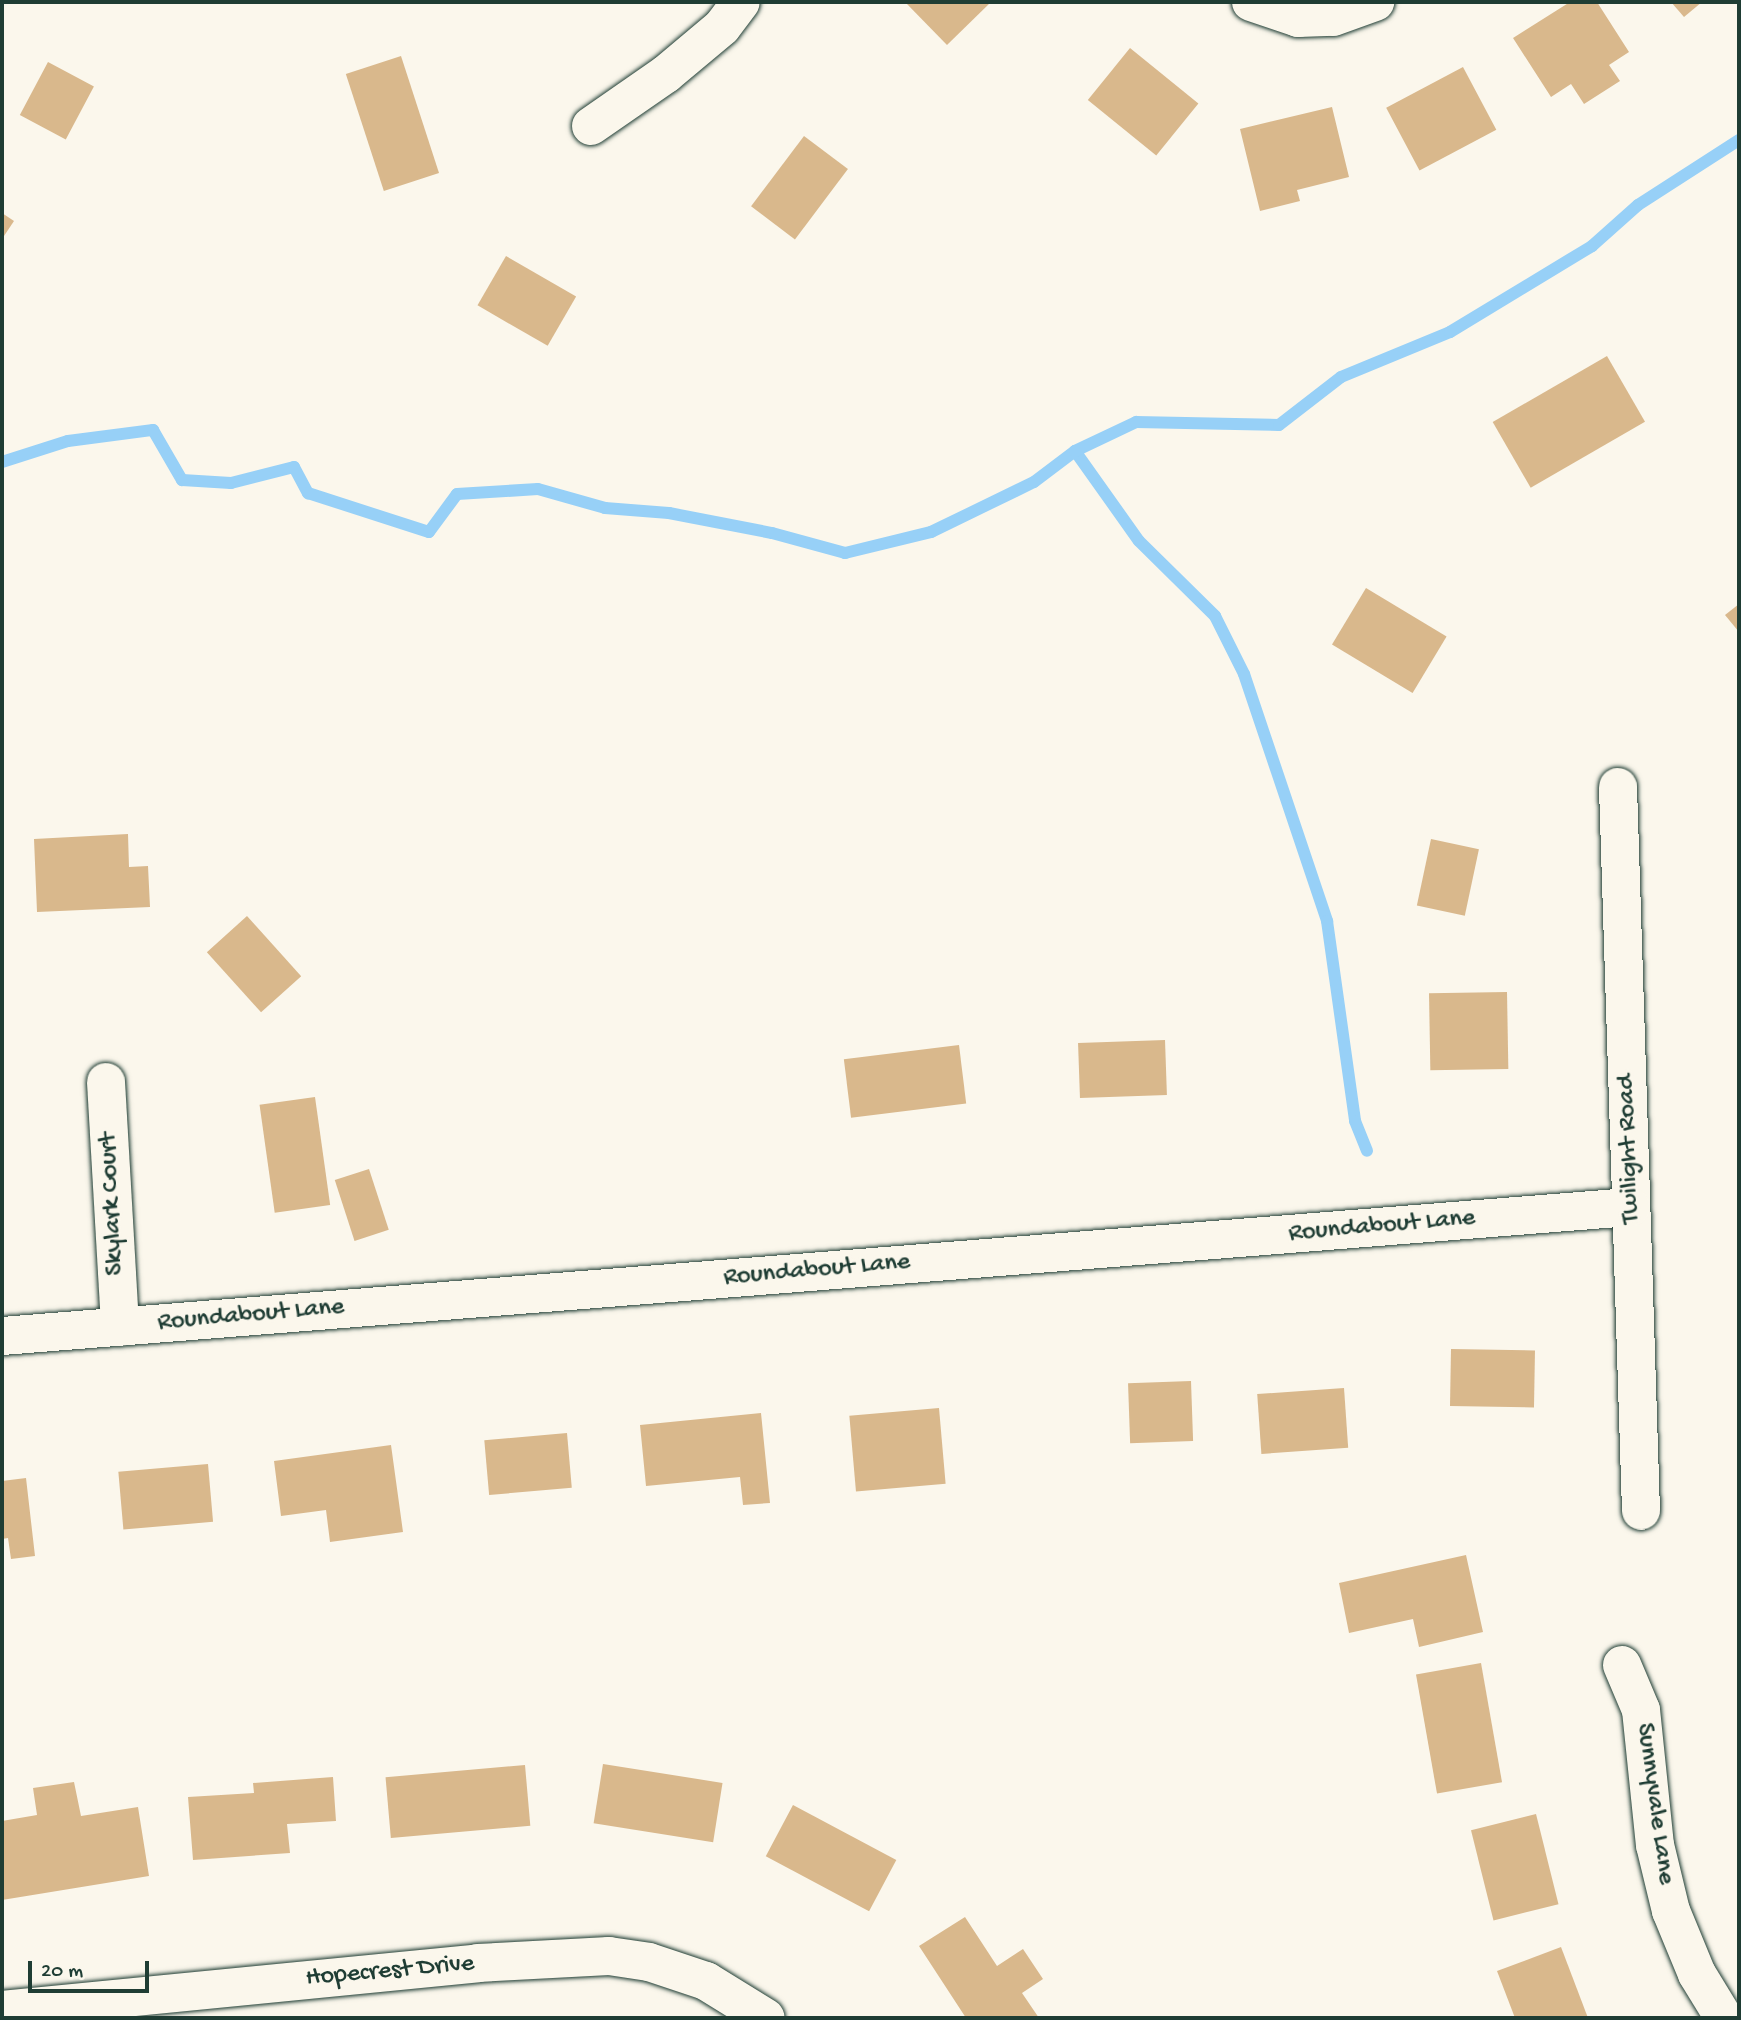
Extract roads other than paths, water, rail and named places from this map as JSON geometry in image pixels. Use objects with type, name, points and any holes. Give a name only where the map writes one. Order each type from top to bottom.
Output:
[{"type":"street","points":[[592,126],[666,74],[722,27],[741,2]]},
{"type":"street","points":[[1251,2],[1298,18],[1334,18],[1375,2]]},
{"type":"street","name":"Twilight Road","points":[[1618,787],[1640,1511]]},
{"type":"street","name":"Skylark Court","points":[[106,1082],[120,1327]]},
{"type":"street","name":"Roundabout Lane","points":[[2,1336],[1631,1207]]},
{"type":"street","name":"Sunnyvale Lane","points":[[1622,1665],[1641,1710],[1656,1845],[1671,1911],[1697,1974],[1724,2018]]},
{"type":"street","name":"Hopecrest Drive","points":[[2,2010],[478,1963],[609,1956],[649,1962],[706,1981],[766,2018]]},
{"type":"waterway","points":[[2,462],[68,441],[153,430],[182,480],[231,483],[294,467],[308,493],[429,532],[457,494],[538,489],[605,508],[669,513],[772,533],[845,553],[931,532],[1034,482],[1075,451],[1136,422],[1279,425],[1341,377],[1450,332],[1592,246],[1638,205],[1739,140]]},
{"type":"waterway","points":[[1075,451],[1139,541],[1215,616],[1244,674],[1327,921],[1355,1121],[1367,1151]]}]
